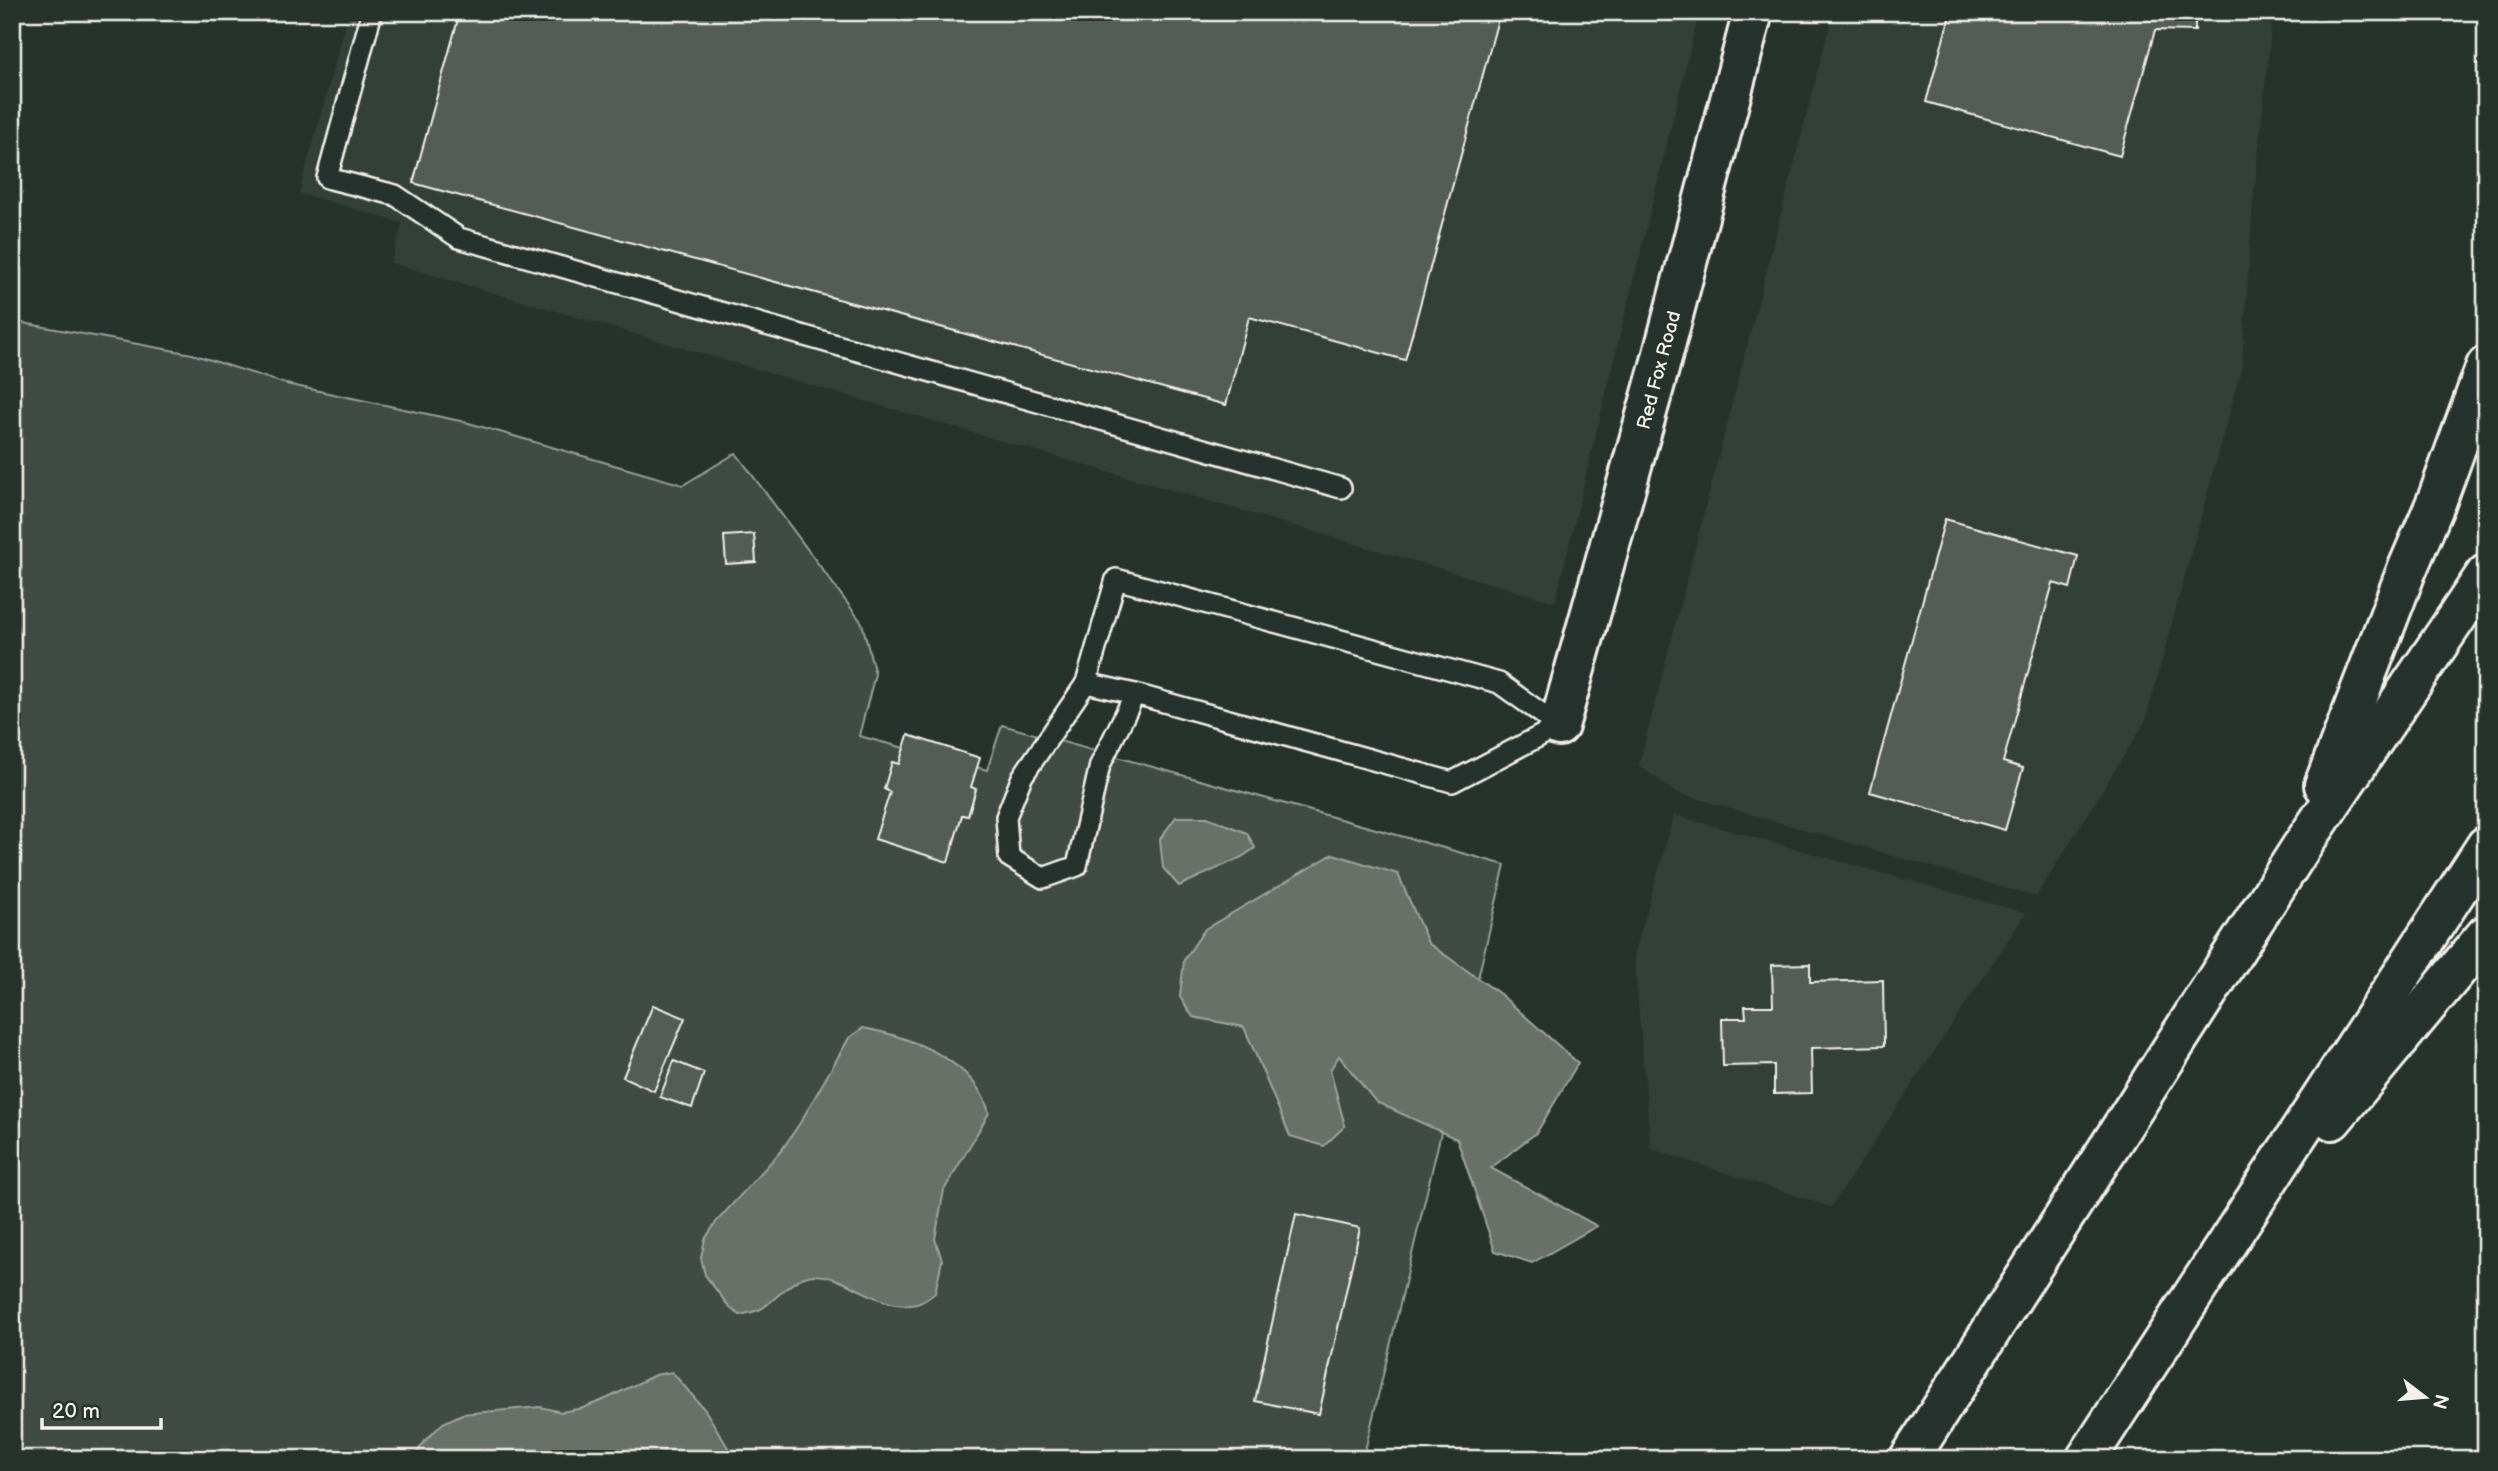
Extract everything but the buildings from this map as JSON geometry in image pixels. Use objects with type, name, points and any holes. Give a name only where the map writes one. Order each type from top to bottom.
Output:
[{"type":"main road","name":"Red Fox Road","points":[[1559,726],[1659,369],[1753,12]]},
{"type":"main road","points":[[2300,849],[2406,572],[2437,500],[2486,366]]},
{"type":"main road","points":[[1909,1459],[2300,849],[2486,574]]},
{"type":"main road","points":[[2086,1459],[2486,846]]},
{"type":"main road","points":[[2217,1259],[2486,934]]},
{"type":"lane","points":[[372,12],[327,178],[395,195],[459,238],[1341,488]]},
{"type":"lane","points":[[1086,683],[1135,694],[1452,782],[1559,726],[1499,683],[1116,579],[1086,683],[1022,777],[1006,817],[1009,857],[1043,878],[1077,866],[1100,765],[1135,694]]},
{"type":"shaded area","points":[[349,12],[1699,12],[1555,602],[391,263],[402,223],[299,193]]},
{"type":"shaded area","points":[[1833,12],[2273,12],[2253,202],[2242,366],[2145,722],[2036,897],[1674,792],[1639,765]]},
{"type":"shaded area","points":[[12,321],[192,354],[286,384],[465,422],[683,485],[736,453],[862,623],[875,674],[859,736],[987,770],[1002,725],[1505,865],[1363,1459],[12,1459]]},
{"type":"shaded area","points":[[1674,815],[2026,913],[1831,1207],[1651,1149],[1634,956]]},
{"type":"shaded area","points":[[1176,817],[1207,817],[1247,833],[1255,848],[1242,857],[1179,886],[1163,868],[1160,839]]},
{"type":"shaded area","points":[[1333,854],[1398,874],[1428,943],[1500,994],[1578,1063],[1537,1132],[1491,1168],[1597,1226],[1532,1263],[1495,1251],[1457,1139],[1376,1102],[1339,1056],[1330,1070],[1345,1126],[1324,1146],[1290,1136],[1244,1027],[1193,1017],[1180,997],[1184,960],[1205,929]]},
{"type":"shaded area","points":[[863,1028],[901,1038],[939,1054],[971,1079],[982,1095],[989,1113],[944,1190],[935,1239],[942,1260],[935,1293],[917,1304],[904,1305],[878,1299],[841,1281],[815,1275],[793,1283],[761,1309],[740,1315],[730,1308],[705,1275],[701,1258],[705,1239],[717,1221],[781,1151],[849,1038]]},
{"type":"shaded area","points":[[672,1372],[705,1410],[735,1459],[412,1459],[443,1423],[462,1414],[540,1407],[561,1412],[583,1408],[655,1375]]}]
